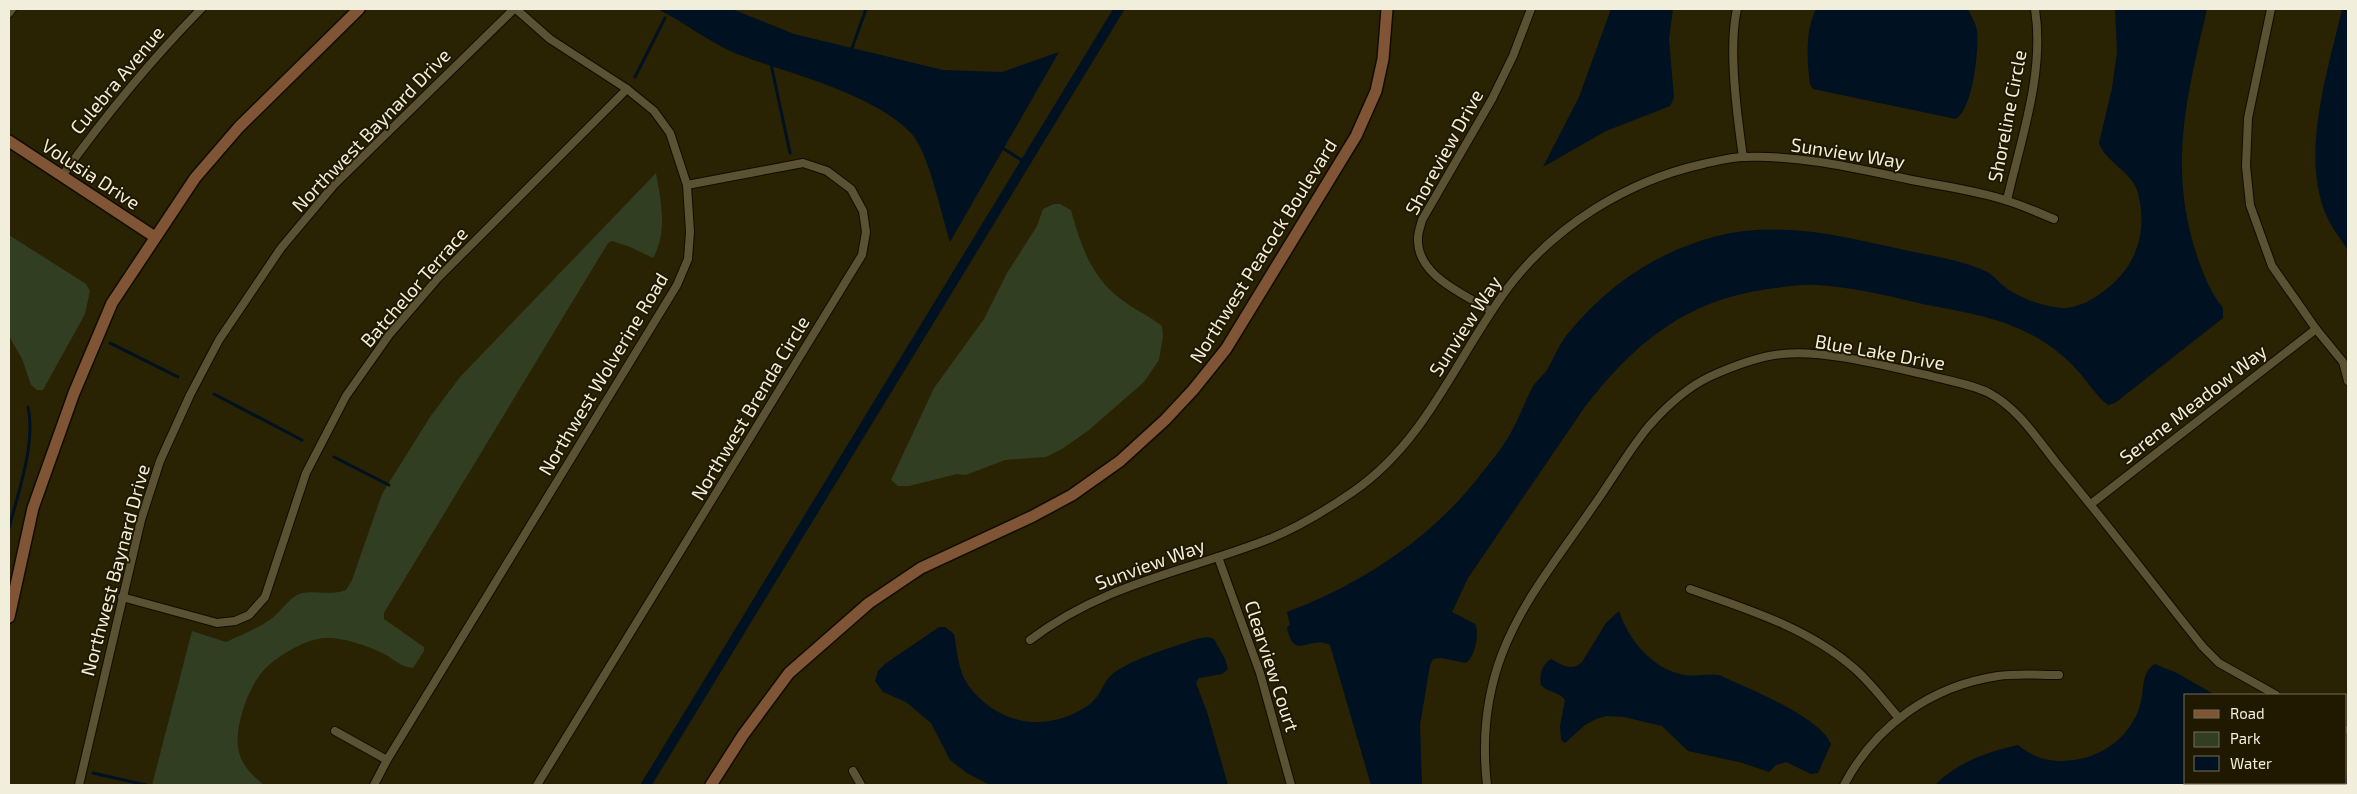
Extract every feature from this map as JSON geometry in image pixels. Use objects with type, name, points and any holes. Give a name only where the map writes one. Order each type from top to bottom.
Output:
[{"type":"street","points":[[9,14],[12,9]]},
{"type":"street","name":"Culebra Avenue","points":[[62,176],[125,92],[159,52],[201,9]]},
{"type":"street","points":[[9,617],[33,508],[74,393],[112,303],[195,178],[239,127],[359,9]]},
{"type":"street","name":"Northwest Wolverine Road","points":[[374,785],[387,760],[677,285],[688,259],[690,232],[687,185],[670,133],[654,111],[626,89],[550,39],[515,9]]},
{"type":"street","name":"Northwest Baynard Drive","points":[[79,785],[141,520],[160,461],[190,395],[229,325],[280,248],[334,185],[515,9]]},
{"type":"street","name":"Northwest Peacock Boulevard","points":[[711,785],[743,735],[789,673],[869,603],[921,568],[1033,516],[1072,495],[1120,461],[1165,420],[1193,390],[1226,349],[1356,136],[1376,91],[1383,59],[1387,9]]},
{"type":"street","name":"Shoreview Drive","points":[[1491,311],[1439,278],[1422,261],[1417,239],[1422,220],[1492,99],[1513,56],[1531,9]]},
{"type":"street","points":[[1737,9],[1733,26],[1738,118],[1743,157]]},
{"type":"street","name":"Shoreline Circle","points":[[2007,200],[2032,90],[2038,49],[2035,9]]},
{"type":"street","points":[[2271,9],[2248,118],[2246,166],[2250,205],[2272,266],[2316,329],[2343,362],[2348,381]]},
{"type":"street","name":"Batchelor Terrace","points":[[122,597],[217,623],[235,621],[249,615],[265,597],[306,473],[346,396],[389,335],[438,278],[626,89]]},
{"type":"street","name":"Volusia Drive","points":[[9,141],[155,236]]},
{"type":"street","name":"Sunview Way","points":[[1030,640],[1056,620],[1107,594],[1160,574],[1218,557],[1272,538],[1317,515],[1356,490],[1388,463],[1420,427],[1491,311],[1516,277],[1553,240],[1588,213],[1630,189],[1673,171],[1743,157],[1790,158],[1847,166],[2007,200],[2054,219]]},
{"type":"street","name":"Northwest Brenda Circle","points":[[537,785],[862,255],[866,232],[863,211],[851,189],[827,171],[803,163],[687,185]]},
{"type":"street","name":"Serene Meadow Way","points":[[2091,504],[2316,329]]},
{"type":"street","name":"Blue Lake Drive","points":[[1487,785],[1484,757],[1485,725],[1501,657],[1515,623],[1649,427],[1678,398],[1707,378],[1742,364],[1783,354],[1825,356],[1903,370],[1970,386],[1990,394],[2010,408],[2091,504],[2203,647],[2219,663],[2274,694]]},
{"type":"street","name":"Clearview Court","points":[[1218,557],[1260,673],[1292,785]]},
{"type":"street","points":[[1690,590],[1754,612],[1796,630],[1827,648],[1855,669],[1898,717]]},
{"type":"street","points":[[1844,785],[1865,751],[1898,717],[1930,697],[1960,686],[1998,676],[2059,675]]},
{"type":"street","points":[[335,731],[387,760]]},
{"type":"street","points":[[853,771],[861,785]]},
{"type":"green space","points":[[656,173],[662,227],[658,248],[653,258],[612,241],[608,243],[384,613],[384,619],[424,647],[424,651],[413,668],[400,664],[376,650],[346,640],[324,638],[300,645],[283,654],[258,677],[247,697],[240,720],[238,732],[239,752],[249,771],[264,785],[152,785],[192,631],[226,642],[266,623],[297,595],[307,592],[332,593],[346,590],[352,580],[382,494],[430,417],[460,377]]},
{"type":"green space","points":[[1054,204],[1060,204],[1071,210],[1083,248],[1103,282],[1122,300],[1162,326],[1163,336],[1159,360],[1144,382],[1089,430],[1062,449],[1046,457],[1005,460],[966,475],[957,474],[909,486],[898,486],[891,480],[934,388],[984,319],[1007,273],[1037,226],[1043,209]]},
{"type":"green space","points":[[9,235],[86,284],[90,291],[85,314],[43,390],[37,390],[31,385],[22,359],[9,336]]},
{"type":"water","points":[[658,9],[732,9],[794,34],[943,70],[1002,72],[1059,52],[950,242],[934,184],[923,153],[910,132],[894,118],[852,95],[727,50]]},
{"type":"water","points":[[1611,9],[1673,9],[1669,39],[1674,98],[1670,106],[1606,131],[1543,167],[1579,97]]},
{"type":"water","points":[[1816,9],[1968,9],[1975,22],[1977,51],[1971,91],[1962,113],[1956,119],[1813,89],[1810,84],[1808,65],[1808,36]]},
{"type":"water","points":[[2115,9],[2207,9],[2187,101],[2182,160],[2183,190],[2196,253],[2204,275],[2223,308],[2223,318],[2115,403],[2108,405],[2063,356],[2046,343],[2020,329],[1992,319],[1881,294],[1830,286],[1793,286],[1739,295],[1712,303],[1687,315],[1642,345],[1603,385],[1584,408],[1468,578],[1452,612],[1475,624],[1477,633],[1476,645],[1472,656],[1466,663],[1441,658],[1433,659],[1430,665],[1420,725],[1422,785],[1371,785],[1330,645],[1315,643],[1298,646],[1294,644],[1287,628],[1290,624],[1287,612],[1342,588],[1368,573],[1394,556],[1441,519],[1462,497],[1503,446],[1532,388],[1547,370],[1567,335],[1602,298],[1636,271],[1675,251],[1717,236],[1741,231],[1789,230],[1837,236],[1965,264],[1986,272],[2018,295],[2034,302],[2051,306],[2066,308],[2081,304],[2091,300],[2115,282],[2124,271],[2137,248],[2140,235],[2141,207],[2135,185],[2107,156],[2099,143],[2112,88],[2117,52]]},
{"type":"water","points":[[2342,9],[2348,9],[2348,251],[2328,219],[2320,194],[2316,168],[2319,114]]},
{"type":"water","points":[[1619,611],[1628,632],[1635,642],[1652,659],[1672,672],[1692,676],[1719,675],[1764,695],[1798,713],[1812,723],[1824,734],[1831,744],[1818,773],[1811,774],[1786,762],[1776,765],[1769,772],[1743,763],[1688,751],[1662,726],[1624,717],[1606,716],[1596,719],[1585,725],[1565,743],[1561,740],[1560,726],[1565,700],[1560,695],[1541,685],[1540,678],[1543,667],[1551,659],[1571,667],[1578,665],[1582,662],[1606,623]]},
{"type":"water","points":[[939,627],[945,627],[954,634],[962,673],[968,685],[980,699],[1009,717],[1041,722],[1058,719],[1090,704],[1111,675],[1133,662],[1196,639],[1208,637],[1214,639],[1225,659],[1228,669],[1222,674],[1199,678],[1196,683],[1207,712],[1228,785],[990,785],[967,773],[950,760],[931,723],[906,702],[883,692],[875,681],[878,671],[885,664]]},
{"type":"water","points":[[2155,664],[2177,673],[2213,694],[2184,694],[2184,784],[2347,784],[2347,775],[2348,785],[1935,785],[1963,764],[1995,751],[2018,745],[2032,754],[2047,759],[2063,761],[2080,759],[2110,746],[2122,736],[2132,723],[2139,707],[2145,677],[2150,668]]},
{"type":"waterway","points":[[851,51],[866,9]]},
{"type":"waterway","points":[[646,785],[1119,9]]},
{"type":"waterway","points":[[635,77],[665,18]]},
{"type":"waterway","points":[[771,64],[790,153]]},
{"type":"waterway","points":[[1001,147],[1026,163]]},
{"type":"waterway","points":[[110,343],[178,377]]},
{"type":"waterway","points":[[214,394],[302,440]]},
{"type":"waterway","points":[[9,528],[28,452],[30,436],[28,407]]},
{"type":"waterway","points":[[334,457],[389,485]]},
{"type":"waterway","points":[[93,773],[146,785]]}]
